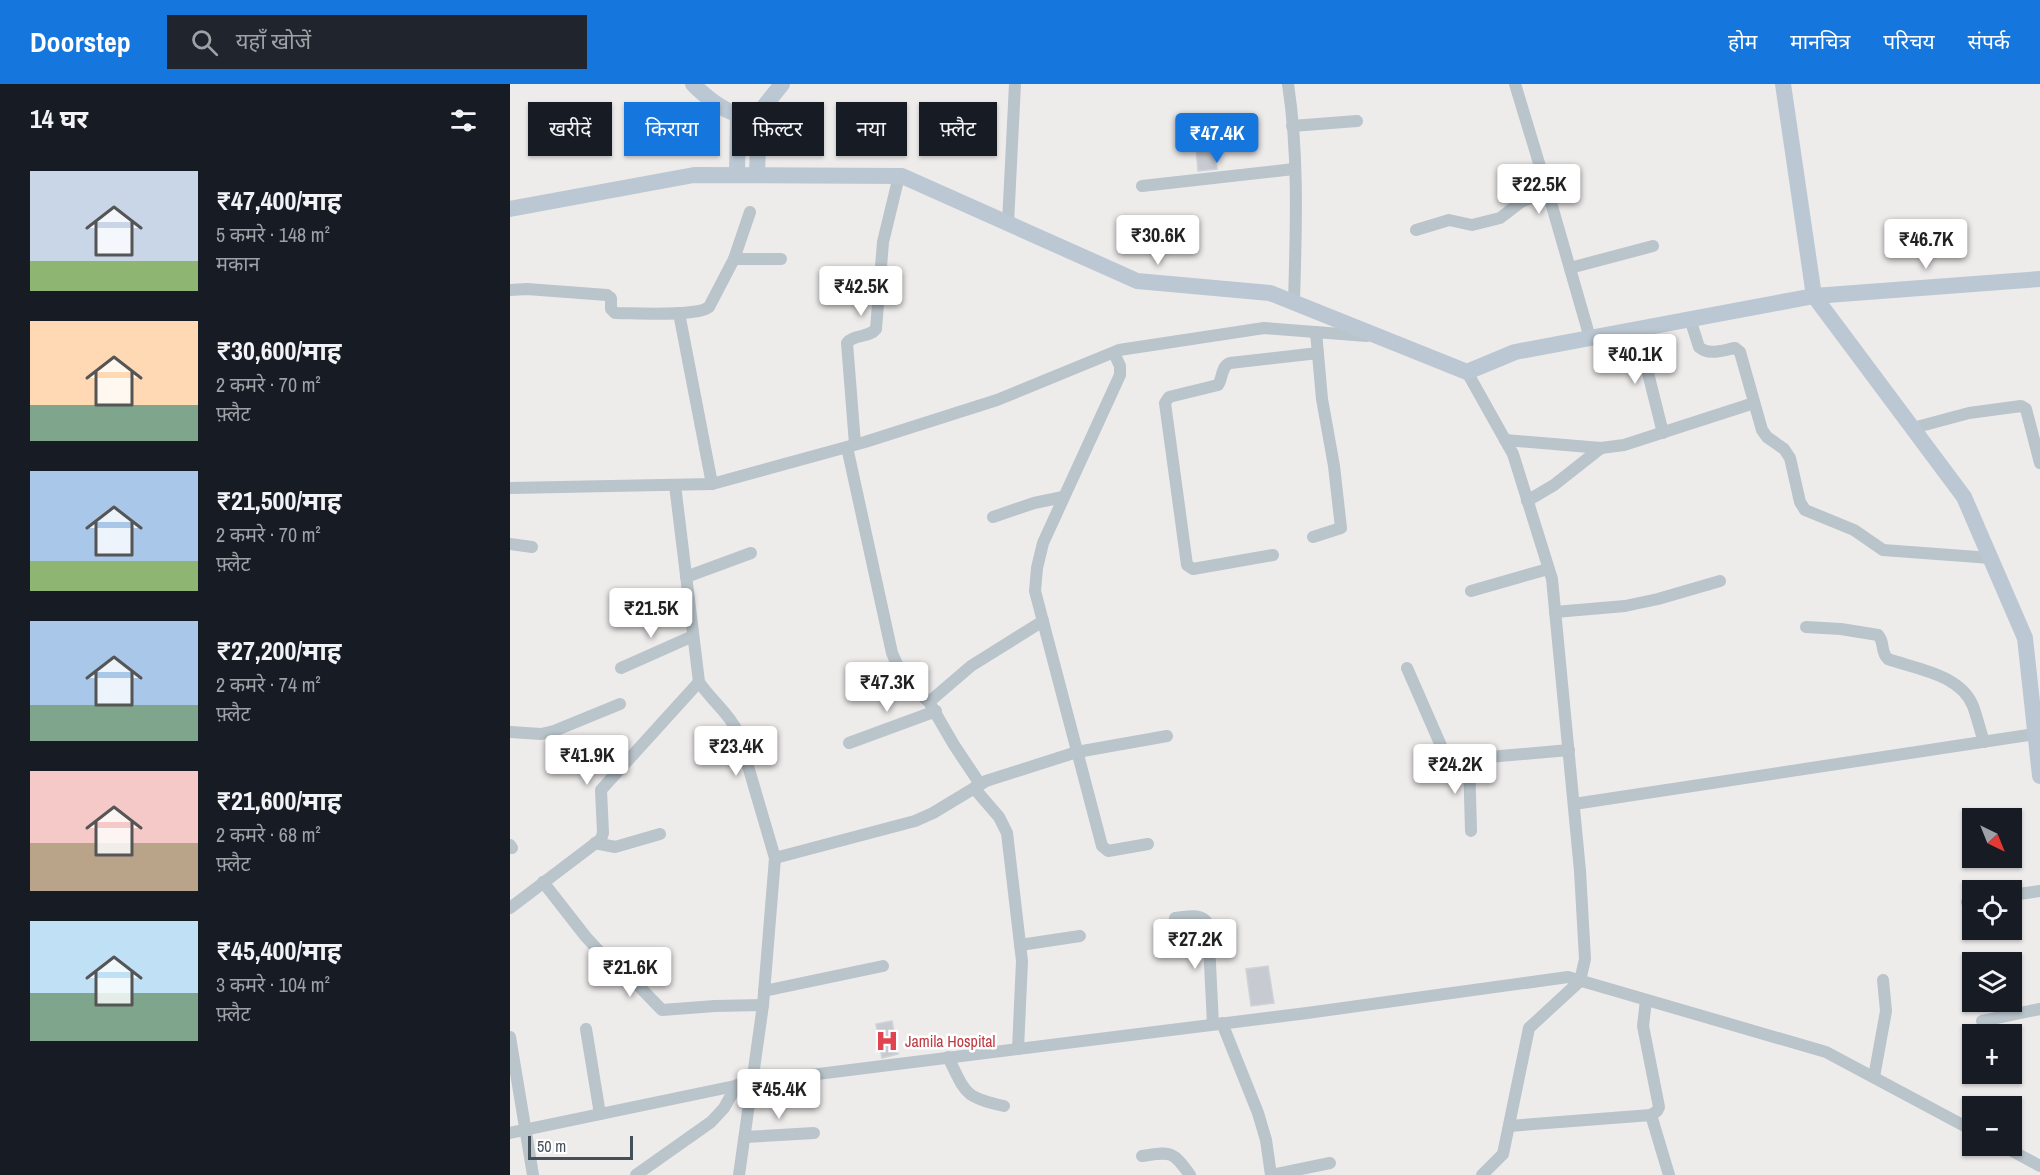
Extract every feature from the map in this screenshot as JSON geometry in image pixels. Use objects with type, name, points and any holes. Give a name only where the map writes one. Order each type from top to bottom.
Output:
[{"type":"street","points":[[693,84],[704,95],[732,111]]},
{"type":"street","points":[[768,102],[782,84]]},
{"type":"street","points":[[1008,223],[1015,84]]},
{"type":"street","points":[[1288,84],[1297,212],[1294,302]]},
{"type":"street","points":[[1515,84],[1590,338]]},
{"type":"street","points":[[1783,84],[1814,296],[1965,497],[1991,558],[2032,635],[2040,776]]},
{"type":"street","points":[[1292,126],[1357,121]]},
{"type":"street","points":[[737,156],[737,175]]},
{"type":"street","points":[[757,175],[758,156]]},
{"type":"street","points":[[1142,186],[1294,169]]},
{"type":"street","points":[[510,209],[694,175],[899,176],[1137,281],[1270,293],[1467,372],[1513,454],[1552,579],[1581,871],[1586,959],[1580,981],[1529,1028],[1503,1154],[1490,1172]]},
{"type":"street","points":[[899,176],[883,242],[876,329],[873,333],[851,339],[848,343],[851,446],[892,653],[903,678],[932,706],[977,786],[999,817],[1007,833],[1022,962],[1018,1049]]},
{"type":"street","points":[[1416,230],[1449,220],[1472,225],[1500,218],[1521,202],[1547,190]]},
{"type":"street","points":[[510,290],[607,295],[610,296],[611,309],[615,313],[703,311],[709,307],[734,259],[750,212]]},
{"type":"street","points":[[1570,268],[1653,246]]},
{"type":"street","points":[[734,259],[782,259]]},
{"type":"street","points":[[1467,372],[1515,352],[1814,296],[2040,279]]},
{"type":"street","points":[[679,313],[712,484]]},
{"type":"street","points":[[1690,319],[1699,347],[1705,352],[1735,348],[1740,352],[1762,430],[1767,437],[1784,449],[1790,458],[1800,502],[1806,510],[1854,530],[1883,550],[1991,558]]},
{"type":"street","points":[[510,488],[712,484],[851,446],[997,400],[1114,353],[1264,328],[1380,337]]},
{"type":"street","points":[[1636,329],[1663,433]]},
{"type":"street","points":[[1313,537],[1341,528],[1334,466],[1322,399],[1317,332]]},
{"type":"street","points":[[1114,353],[1120,366],[1120,375],[1043,543],[1037,568],[1035,591],[1102,846],[1108,851],[1148,844]]},
{"type":"street","points":[[1273,555],[1193,569],[1187,565],[1165,402],[1169,397],[1218,385],[1224,368],[1230,363],[1318,353]]},
{"type":"street","points":[[1505,440],[1601,448],[1624,445],[1754,403]]},
{"type":"street","points":[[1913,428],[1969,413],[2021,406],[2026,409],[2040,463]]},
{"type":"street","points":[[1527,501],[1554,485],[1601,448]]},
{"type":"street","points":[[675,485],[699,682],[730,718],[738,732],[775,858],[764,1005],[739,1175]]},
{"type":"street","points":[[993,517],[1034,503],[1063,497]]},
{"type":"street","points":[[510,544],[532,547]]},
{"type":"street","points":[[686,577],[752,553]]},
{"type":"street","points":[[1471,591],[1548,569]]},
{"type":"street","points":[[1555,612],[1625,606],[1720,581]]},
{"type":"street","points":[[849,743],[932,706],[971,666],[1043,621]]},
{"type":"street","points":[[1806,627],[1841,628],[1878,635],[1881,639],[1883,653],[1888,659],[1939,676],[1955,684],[1972,704],[1984,742]]},
{"type":"street","points":[[621,668],[693,636]]},
{"type":"street","points":[[1407,668],[1442,748],[1448,756],[1455,760],[1569,750]]},
{"type":"street","points":[[510,908],[601,838],[603,833],[601,790],[699,682]]},
{"type":"street","points":[[510,732],[542,734],[554,731],[620,704]]},
{"type":"street","points":[[1574,804],[2036,734]]},
{"type":"street","points":[[775,858],[915,821],[933,813],[986,780],[1077,752],[1167,736]]},
{"type":"street","points":[[1468,759],[1471,831]]},
{"type":"street","points":[[595,843],[615,847],[660,834]]},
{"type":"street","points":[[543,882],[598,951],[628,975],[662,1010],[764,1005]]},
{"type":"street","points":[[2022,894],[2040,891]]},
{"type":"street","points":[[1175,918],[1201,916],[1208,924],[1218,1024],[1258,1113],[1266,1140],[1271,1175],[1330,1163]]},
{"type":"street","points":[[1020,945],[1080,936]]},
{"type":"street","points":[[764,991],[884,966]]},
{"type":"street","points":[[510,1133],[754,1082],[1218,1024],[1568,977],[1826,1052],[1962,1125]]},
{"type":"street","points":[[1874,1077],[1886,1011],[1883,980]]},
{"type":"street","points":[[1509,1126],[1651,1114],[1657,1111],[1659,1107],[1643,1026],[1646,1000]]},
{"type":"street","points":[[1982,1021],[2040,1010]]},
{"type":"street","points":[[586,1029],[600,1114]]},
{"type":"street","points":[[510,1037],[533,1175]]},
{"type":"street","points":[[948,1057],[966,1091],[981,1101],[1004,1106]]},
{"type":"street","points":[[636,1175],[711,1122],[724,1108],[737,1085]]},
{"type":"street","points":[[1651,1114],[1669,1175]]},
{"type":"street","points":[[745,1137],[814,1133]]},
{"type":"street","points":[[1142,1156],[1172,1154],[1178,1158],[1190,1175]]},
{"type":"street","points":[[2022,1156],[2040,1166]]},
{"type":"building","points":[[1214,134],[1217,169],[1198,171],[1195,136]]},
{"type":"building","points":[[1268,966],[1274,1003],[1251,1006],[1246,969]]},
{"type":"building","points":[[892,1021],[898,1054],[882,1058],[876,1024]]},
{"type":"place","name":"Jamila Hospital","points":[[887,1041]]}]
